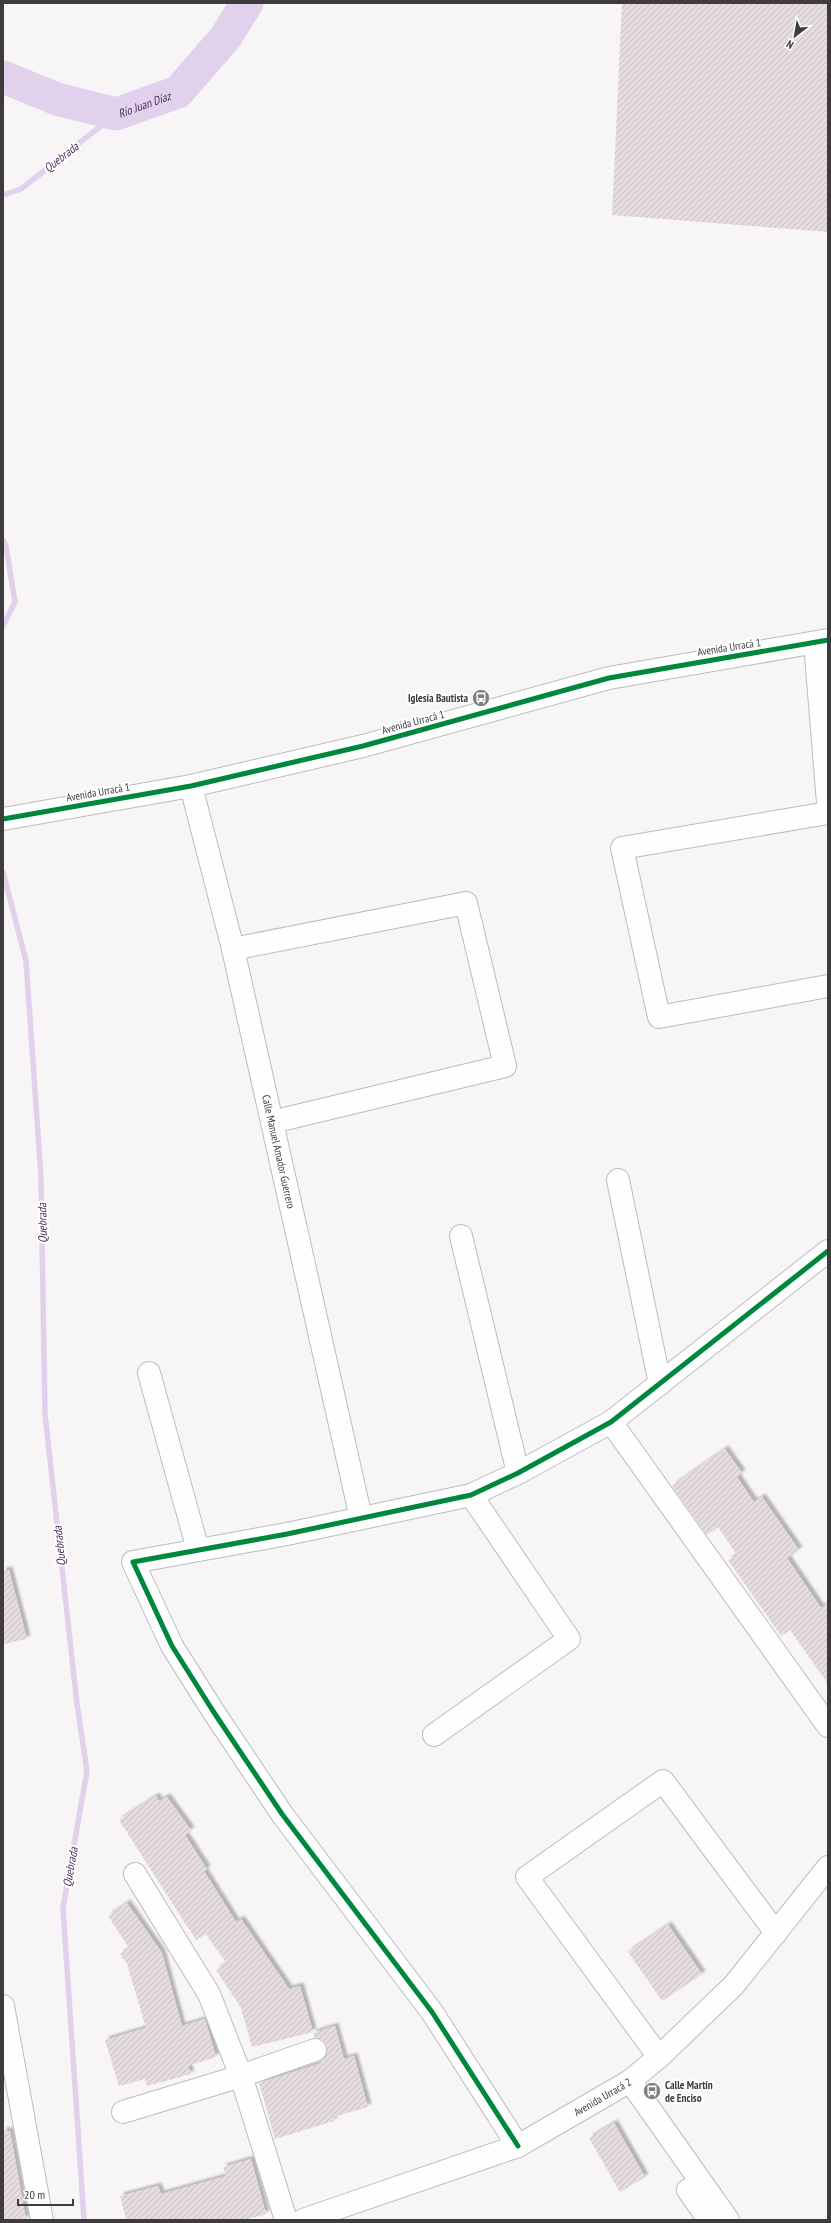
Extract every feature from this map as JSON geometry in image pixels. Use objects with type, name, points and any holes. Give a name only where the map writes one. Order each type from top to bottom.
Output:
[{"type":"street","name":"Avenida Urracá 1","points":[[3,819],[191,786],[363,746],[609,678],[822,642]]},
{"type":"street","points":[[822,642],[828,803]]},
{"type":"street","name":"Calle Manuel Amador Guerrero","points":[[191,786],[233,949],[361,1518]]},
{"type":"street","points":[[828,814],[622,848],[659,1017],[828,986]]},
{"type":"street","points":[[233,949],[466,903],[505,1066],[272,1122]]},
{"type":"street","points":[[618,1180],[660,1384]]},
{"type":"street","points":[[461,1236],[518,1473]]},
{"type":"street","points":[[518,2146],[432,2012],[282,1814],[212,1711],[172,1646],[133,1562],[471,1495],[518,1473],[611,1422],[828,1251]]},
{"type":"street","points":[[149,1373],[198,1550]]},
{"type":"street","points":[[611,1422],[828,1726]]},
{"type":"street","points":[[434,1735],[569,1639],[471,1495]]},
{"type":"street","points":[[659,2057],[527,1877],[663,1781],[776,1933]]},
{"type":"street","name":"Avenida Urracá 2","points":[[303,2220],[518,2146],[624,2085],[659,2057],[734,1985],[828,1867]]},
{"type":"street","points":[[135,1874],[209,1994],[241,2076],[286,2220]]},
{"type":"street","points":[[3,2006],[42,2220]]},
{"type":"street","points":[[122,2112],[241,2076],[315,2050]]},
{"type":"street","points":[[624,2085],[709,2220]]},
{"type":"street","points":[[624,2085],[728,2220]]},
{"type":"building","points":[[622,3],[828,3],[828,232],[612,215]]},
{"type":"building","points":[[725,1449],[742,1473],[737,1477],[754,1502],[762,1497],[799,1550],[787,1558],[821,1608],[828,1603],[828,1684],[790,1630],[781,1636],[728,1560],[737,1555],[718,1527],[707,1535],[672,1486]]},
{"type":"building","points":[[9,1570],[27,1639],[3,1644],[3,1571]]},
{"type":"building","points":[[156,1796],[159,1801],[167,1797],[191,1830],[185,1835],[207,1869],[204,1871],[236,1922],[241,1919],[289,1989],[300,1986],[313,2032],[252,2047],[241,2008],[216,1970],[226,1963],[206,1934],[196,1940],[119,1820]]},
{"type":"building","points":[[127,1903],[162,1953],[182,2026],[205,2019],[216,2057],[188,2066],[191,2074],[147,2086],[145,2079],[119,2086],[105,2040],[146,2028],[127,1964],[120,1954],[129,1948],[108,1916]]},
{"type":"building","points":[[668,1925],[702,1974],[662,2001],[628,1952]]},
{"type":"building","points":[[335,2026],[344,2059],[354,2056],[368,2107],[333,2117],[334,2121],[275,2139],[259,2083],[322,2063],[321,2060],[327,2053],[327,2046],[323,2040],[315,2038],[313,2033]]},
{"type":"building","points":[[614,2123],[645,2177],[620,2192],[589,2138]]},
{"type":"building","points":[[3,2131],[10,2131],[26,2220],[3,2220]]},
{"type":"building","points":[[251,2159],[266,2214],[245,2220],[126,2220],[120,2196],[158,2186],[161,2194],[226,2176],[223,2167]]},
{"type":"waterway","name":"Río Juan Díaz","points":[[3,77],[57,99],[116,114],[178,92],[225,38],[247,3]]},
{"type":"waterway","name":"Quebrada","points":[[3,195],[21,189],[116,114]]},
{"type":"waterway","name":"Quebrada","points":[[3,540],[6,546],[15,602],[3,626]]},
{"type":"waterway","name":"Quebrada","points":[[3,872],[26,961],[41,1177],[45,1414],[77,1704],[87,1771],[63,1908],[84,2220]]},
{"type":"cycle path","points":[[3,819],[191,786],[363,746],[609,678],[828,640]]},
{"type":"cycle path","points":[[518,2146],[432,2012],[282,1814],[213,1711],[172,1646],[133,1562],[287,1534],[471,1495],[518,1473],[611,1422],[828,1251]]},
{"type":"place","name":"Iglesia Bautista","points":[[481,698]]},
{"type":"place","name":"Calle Martín de Enciso","points":[[652,2091]]}]
